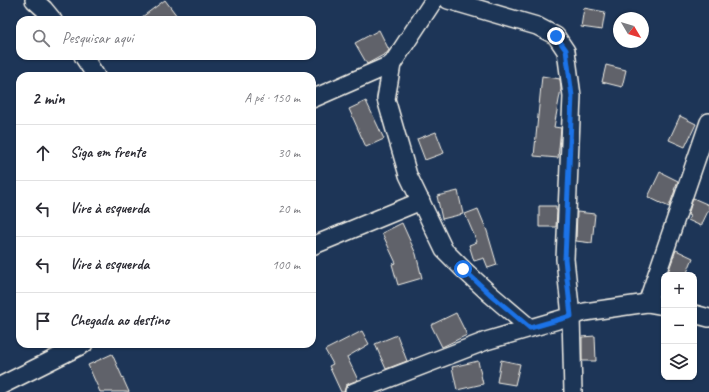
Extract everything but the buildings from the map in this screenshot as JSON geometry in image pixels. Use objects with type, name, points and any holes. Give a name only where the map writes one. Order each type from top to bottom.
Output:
[{"type":"street","points":[[34,0],[50,16]]},
{"type":"street","points":[[434,0],[392,64],[386,98],[408,175],[444,250],[490,294],[530,328]]},
{"type":"street","points":[[448,0],[537,26],[556,36],[566,50],[572,96],[565,259],[571,316],[573,392]]},
{"type":"street","points":[[86,60],[93,72]]},
{"type":"street","points":[[316,97],[392,64]]},
{"type":"street","points":[[647,303],[709,122]]},
{"type":"street","points":[[316,244],[421,201]]},
{"type":"street","points":[[354,392],[486,341],[571,316],[586,312],[647,303],[661,305]]},
{"type":"street","points":[[697,315],[709,318]]},
{"type":"street","points":[[0,386],[76,348]]},
{"type":"route","points":[[463,269],[530,328],[571,316],[565,259],[572,96],[566,50],[556,36]]}]
